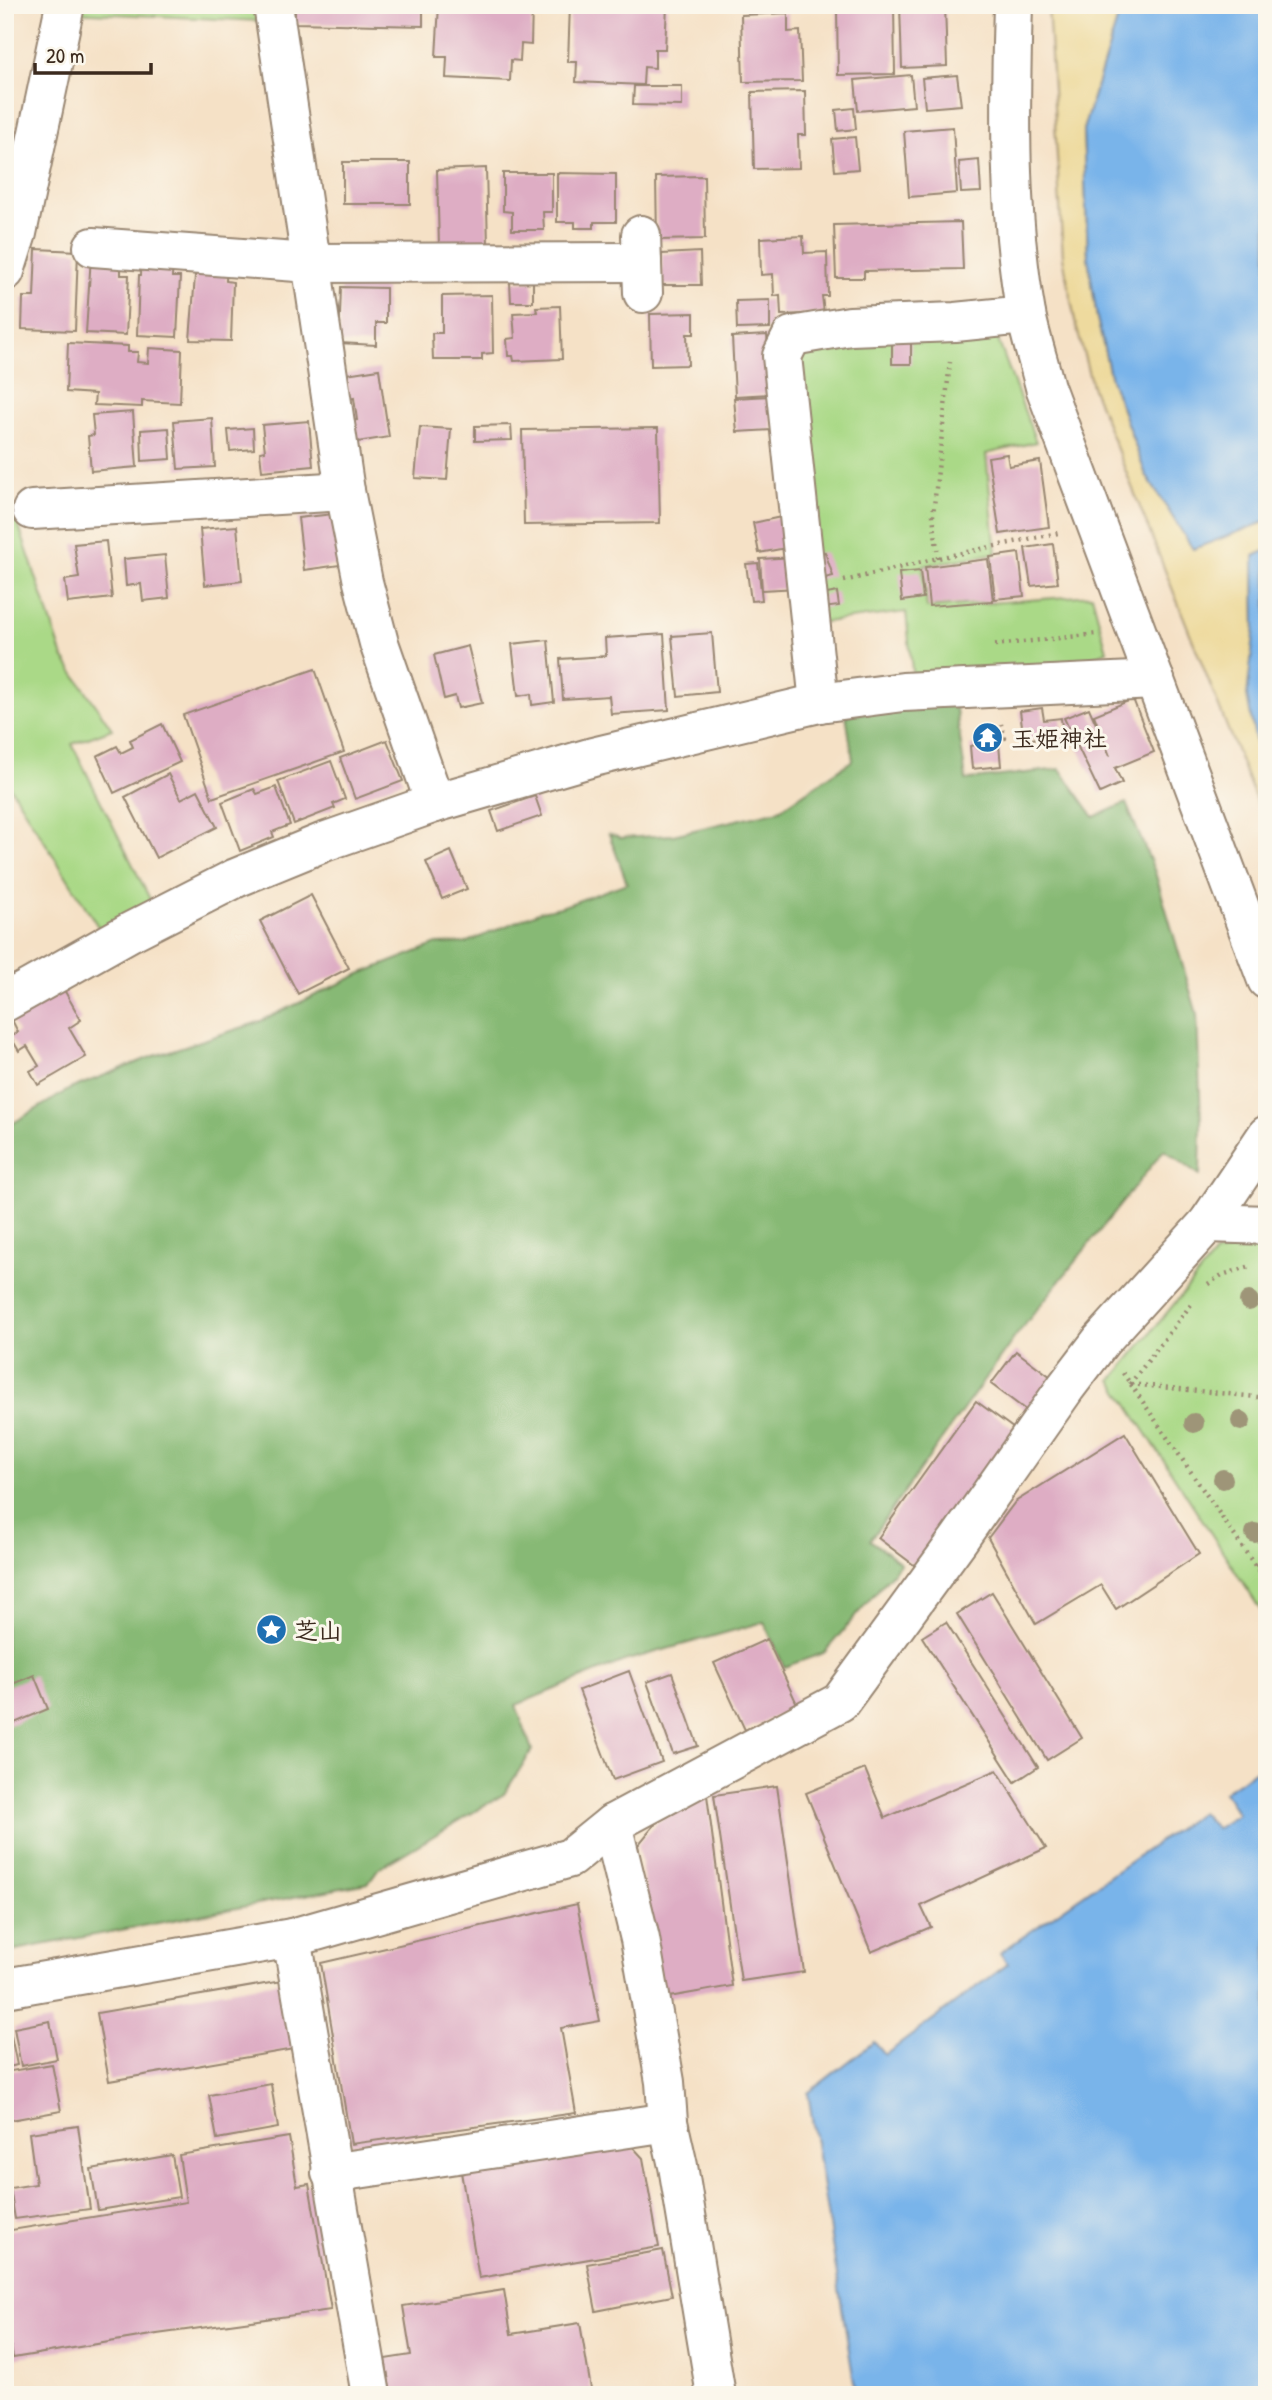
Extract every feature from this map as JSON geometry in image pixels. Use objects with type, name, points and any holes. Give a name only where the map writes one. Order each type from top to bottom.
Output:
[{"type":"street","points":[[5,271],[17,233],[65,5]]},
{"type":"street","points":[[273,5],[345,491],[363,582],[379,643],[435,803]]},
{"type":"street","points":[[1013,5],[1011,79],[1014,209],[1026,315],[1045,387],[1267,981]]},
{"type":"street","points":[[93,247],[310,263],[642,263]]},
{"type":"street","points":[[819,703],[782,356],[792,336],[850,326],[955,322],[1026,315]]},
{"type":"street","points":[[32,510],[345,491]]},
{"type":"street","points":[[5,1002],[130,932],[236,878],[324,842],[435,803],[593,758],[819,703],[903,692],[1155,680]]},
{"type":"street","points":[[5,1988],[292,1938],[570,1858],[612,1824],[840,1702],[1101,1341],[1208,1223],[1265,1148]]},
{"type":"street","points":[[1208,1223],[1267,1225]]},
{"type":"street","points":[[612,1824],[640,1939],[666,2082],[668,2122],[678,2166],[716,2395]]},
{"type":"street","points":[[292,1938],[371,2395]]},
{"type":"street","points":[[331,2173],[668,2122]]},
{"type":"path","points":[[938,558],[933,515],[955,322]]},
{"type":"path","points":[[807,593],[938,558],[1059,533]]},
{"type":"path","points":[[992,646],[1099,634]]},
{"type":"path","points":[[983,730],[994,728],[998,739],[1005,737]]},
{"type":"path","points":[[1205,1286],[1239,1268],[1256,1265]]},
{"type":"path","points":[[1130,1384],[1197,1297]]},
{"type":"path","points":[[1101,1341],[1267,1583]]},
{"type":"path","points":[[1130,1384],[1267,1398]]},
{"type":"path","points":[[1255,1566],[1267,1553]]},
{"type":"green space","points":[[74,5],[258,5],[260,21],[72,12]]},
{"type":"green space","points":[[994,329],[1036,442],[986,454],[996,553],[923,566],[927,608],[1092,595],[1107,651],[1064,669],[913,680],[906,612],[818,623],[797,346]]},
{"type":"green space","points":[[5,485],[63,657],[112,729],[72,744],[153,905],[102,933],[5,779]]},
{"type":"green space","points":[[955,703],[966,780],[1060,769],[1094,817],[1126,803],[1155,872],[1197,1014],[1200,1175],[1164,1150],[1015,1337],[870,1540],[901,1563],[824,1653],[784,1667],[764,1622],[624,1661],[516,1705],[532,1750],[504,1794],[378,1869],[368,1883],[5,1952],[5,1128],[70,1089],[151,1057],[259,1022],[360,974],[437,944],[466,943],[541,911],[561,907],[627,883],[609,834],[621,838],[673,835],[779,810],[853,760],[846,715]]},
{"type":"green space","points":[[1259,1243],[1267,1246],[1267,1620],[1112,1380],[1215,1254]]},
{"type":"sand","points":[[1048,5],[1122,5],[1083,130],[1088,257],[1097,318],[1111,379],[1146,475],[1193,549],[1267,521],[1267,550],[1254,556],[1256,744],[1267,772],[1267,828],[1092,386],[1075,321],[1063,257]]},
{"type":"water","points":[[1122,5],[1267,5],[1267,521],[1193,549],[1146,475],[1111,379],[1097,318],[1088,257],[1083,130]]},
{"type":"water","points":[[1267,550],[1267,772],[1256,744],[1247,696],[1255,625],[1254,556]]},
{"type":"water","points":[[1267,1763],[1267,2395],[856,2395],[808,2093],[874,2042],[885,2055],[1008,1964],[1000,1953],[1201,1812],[1216,1829],[1238,1814],[1224,1792]]},
{"type":"building","points":[[295,5],[423,5],[423,26],[295,23]]},
{"type":"building","points":[[439,5],[532,5],[531,45],[521,44],[520,61],[511,60],[510,81],[446,78],[447,57],[436,57]]},
{"type":"building","points":[[570,5],[667,5],[665,49],[655,49],[655,68],[644,67],[643,85],[576,82],[577,62],[568,62]]},
{"type":"building","points":[[845,5],[894,5],[895,74],[838,75],[837,10],[845,10]]},
{"type":"building","points":[[900,5],[945,5],[947,66],[902,68]]},
{"type":"building","points":[[788,13],[788,32],[800,31],[802,81],[743,82],[741,15]]},
{"type":"building","points":[[911,75],[914,106],[858,111],[855,80]]},
{"type":"building","points":[[957,75],[961,105],[925,108],[922,78]]},
{"type":"building","points":[[634,86],[682,86],[682,106],[633,105]]},
{"type":"building","points":[[805,91],[806,135],[798,135],[799,168],[754,169],[752,92]]},
{"type":"building","points":[[854,108],[856,129],[838,131],[836,110]]},
{"type":"building","points":[[953,127],[957,193],[909,197],[904,131]]},
{"type":"building","points":[[855,137],[858,169],[835,171],[832,139]]},
{"type":"building","points":[[979,160],[981,192],[961,193],[959,162]]},
{"type":"building","points":[[343,162],[410,162],[410,204],[343,204]]},
{"type":"building","points":[[486,168],[488,245],[439,246],[437,170]]},
{"type":"building","points":[[503,173],[552,173],[552,212],[543,212],[544,230],[512,230],[512,212],[503,211]]},
{"type":"building","points":[[557,173],[616,174],[616,222],[594,222],[594,228],[575,228],[575,222],[557,222]]},
{"type":"building","points":[[704,176],[705,239],[657,240],[656,177]]},
{"type":"building","points":[[961,222],[963,269],[864,271],[864,278],[836,278],[834,225]]},
{"type":"building","points":[[803,236],[804,253],[827,252],[828,296],[822,296],[824,313],[781,315],[780,295],[774,296],[773,274],[761,275],[760,238]]},
{"type":"building","points":[[36,249],[78,251],[75,331],[22,329],[23,297],[34,297]]},
{"type":"building","points":[[700,252],[701,285],[662,285],[662,254]]},
{"type":"building","points":[[91,256],[121,257],[121,275],[129,275],[126,335],[86,333]]},
{"type":"building","points":[[142,258],[173,259],[172,277],[180,277],[177,337],[137,335]]},
{"type":"building","points":[[196,263],[227,264],[226,281],[233,282],[231,341],[190,340]]},
{"type":"building","points":[[533,281],[533,302],[511,302],[510,282]]},
{"type":"building","points":[[341,287],[386,288],[386,323],[376,323],[376,345],[339,343]]},
{"type":"building","points":[[492,295],[493,353],[482,354],[482,360],[433,360],[432,333],[442,333],[442,296]]},
{"type":"building","points":[[770,300],[770,328],[737,329],[736,301]]},
{"type":"building","points":[[560,306],[562,359],[514,361],[513,356],[508,356],[507,339],[515,338],[513,313],[537,312],[536,307]]},
{"type":"building","points":[[694,313],[694,334],[687,334],[688,365],[651,366],[650,314]]},
{"type":"building","points":[[767,335],[771,394],[735,396],[732,337]]},
{"type":"building","points":[[892,336],[911,336],[911,364],[892,364]]},
{"type":"building","points":[[68,343],[128,346],[128,352],[138,352],[137,362],[148,363],[149,348],[182,350],[180,403],[142,401],[142,407],[94,405],[95,394],[66,392]]},
{"type":"building","points":[[379,369],[389,437],[351,443],[348,421],[357,420],[354,398],[349,399],[346,374]]},
{"type":"building","points":[[770,396],[772,430],[737,432],[734,398]]},
{"type":"building","points":[[133,412],[137,467],[91,471],[88,436],[94,435],[92,415]]},
{"type":"building","points":[[212,418],[215,467],[178,469],[174,421]]},
{"type":"building","points":[[309,421],[313,466],[262,471],[260,452],[265,451],[262,425]]},
{"type":"building","points":[[511,425],[512,440],[475,441],[475,426]]},
{"type":"building","points":[[420,427],[451,429],[447,480],[415,478]]},
{"type":"building","points":[[169,428],[171,459],[142,461],[141,430]]},
{"type":"building","points":[[253,428],[254,449],[230,451],[228,430]]},
{"type":"building","points":[[658,428],[660,523],[524,525],[522,430]]},
{"type":"building","points":[[1007,454],[1009,466],[1040,461],[1049,527],[1000,534],[988,457]]},
{"type":"building","points":[[333,514],[340,565],[304,570],[298,518]]},
{"type":"building","points":[[781,517],[786,548],[759,553],[753,523]]},
{"type":"building","points":[[237,526],[242,581],[205,585],[200,529]]},
{"type":"building","points":[[106,541],[112,598],[68,603],[65,580],[79,578],[74,544]]},
{"type":"building","points":[[1053,544],[1058,583],[1031,586],[1025,548]]},
{"type":"building","points":[[825,552],[833,576],[817,580],[813,554]]},
{"type":"building","points":[[1019,553],[1024,596],[995,599],[990,557]]},
{"type":"building","points":[[165,555],[169,598],[143,601],[141,584],[126,586],[124,559]]},
{"type":"building","points":[[796,557],[798,588],[762,590],[760,559]]},
{"type":"building","points":[[988,559],[993,601],[929,606],[925,567]]},
{"type":"building","points":[[758,563],[762,600],[751,601],[746,564]]},
{"type":"building","points":[[920,571],[923,598],[902,601],[899,573]]},
{"type":"building","points":[[837,592],[839,606],[823,608],[822,595]]},
{"type":"building","points":[[712,633],[717,692],[678,696],[672,636]]},
{"type":"building","points":[[664,634],[669,710],[611,714],[609,696],[563,699],[560,659],[606,656],[605,638]]},
{"type":"building","points":[[548,640],[554,702],[532,705],[531,694],[518,696],[512,644]]},
{"type":"building","points":[[468,646],[482,703],[458,708],[455,696],[444,699],[434,655]]},
{"type":"building","points":[[315,669],[344,752],[212,798],[183,715]]},
{"type":"building","points":[[1133,699],[1154,752],[1115,768],[1122,783],[1100,793],[1064,718],[1089,708],[1110,756],[1094,715]]},
{"type":"building","points":[[1042,708],[1044,720],[1061,718],[1064,746],[1047,748],[1046,737],[1024,740],[1020,711]]},
{"type":"building","points":[[162,724],[180,762],[114,793],[97,756],[117,746],[121,753],[133,747],[130,740]]},
{"type":"building","points":[[992,738],[992,746],[999,745],[1001,766],[972,769],[970,746],[976,745],[976,740]]},
{"type":"building","points":[[387,740],[403,781],[355,799],[340,758]]},
{"type":"building","points":[[331,761],[345,799],[333,804],[335,808],[294,824],[278,781]]},
{"type":"building","points":[[168,774],[181,799],[198,790],[217,827],[156,858],[125,797]]},
{"type":"building","points":[[276,787],[290,825],[272,832],[274,837],[240,851],[222,802],[254,789],[257,794]]},
{"type":"building","points":[[535,796],[542,816],[498,831],[491,811]]},
{"type":"building","points":[[451,851],[467,889],[442,899],[426,862]]},
{"type":"building","points":[[311,895],[349,968],[298,994],[260,921]]},
{"type":"building","points":[[63,988],[81,1020],[69,1028],[86,1057],[38,1085],[30,1071],[39,1066],[27,1046],[19,1051],[10,1036],[18,1032],[11,1018]]},
{"type":"building","points":[[1016,1351],[1055,1380],[1031,1414],[991,1384]]},
{"type":"building","points":[[976,1401],[1021,1434],[922,1571],[878,1538]]},
{"type":"building","points":[[1125,1433],[1199,1554],[1116,1609],[1101,1585],[1036,1624],[988,1538],[1015,1502]]},
{"type":"building","points":[[992,1592],[1082,1738],[1047,1760],[957,1614]]},
{"type":"building","points":[[946,1622],[1038,1767],[1015,1782],[922,1637]]},
{"type":"building","points":[[767,1639],[798,1706],[745,1730],[714,1663]]},
{"type":"building","points":[[629,1671],[662,1762],[613,1780],[579,1690]]},
{"type":"building","points":[[672,1673],[698,1746],[673,1754],[647,1682]]},
{"type":"building","points":[[34,1675],[48,1709],[5,1727],[5,1687]]},
{"type":"building","points":[[865,1769],[885,1818],[997,1770],[1046,1848],[921,1906],[931,1927],[871,1952],[806,1793]]},
{"type":"building","points":[[777,1786],[804,1972],[741,1981],[714,1795]]},
{"type":"building","points":[[707,1795],[732,1986],[663,1998],[638,1845],[657,1822]]},
{"type":"building","points":[[577,1904],[600,2021],[561,2028],[576,2113],[351,2144],[321,1963]]},
{"type":"building","points":[[282,1981],[294,2049],[109,2081],[97,2013]]},
{"type":"building","points":[[5,2021],[8,2021],[17,2065],[5,2068]]},
{"type":"building","points":[[50,2021],[57,2059],[21,2066],[14,2028]]},
{"type":"building","points":[[52,2064],[61,2111],[5,2121],[5,2072]]},
{"type":"building","points":[[271,2084],[278,2128],[217,2139],[209,2095]]},
{"type":"building","points":[[78,2126],[90,2209],[15,2219],[10,2188],[36,2184],[29,2133]]},
{"type":"building","points":[[289,2137],[297,2186],[309,2184],[331,2310],[157,2334],[13,2358],[5,2312],[5,2231],[186,2202],[179,2155]]},
{"type":"building","points":[[631,2145],[643,2158],[659,2247],[479,2278],[461,2172]]},
{"type":"building","points":[[172,2155],[179,2197],[98,2210],[91,2169]]},
{"type":"building","points":[[663,2250],[672,2296],[596,2311],[587,2264]]},
{"type":"building","points":[[504,2290],[511,2334],[580,2323],[592,2395],[391,2395],[385,2359],[411,2355],[403,2306]]},
{"type":"place","name":"玉姫神社","points":[[988,738]]},
{"type":"place","name":"芝山","points":[[271,1630]]}]
